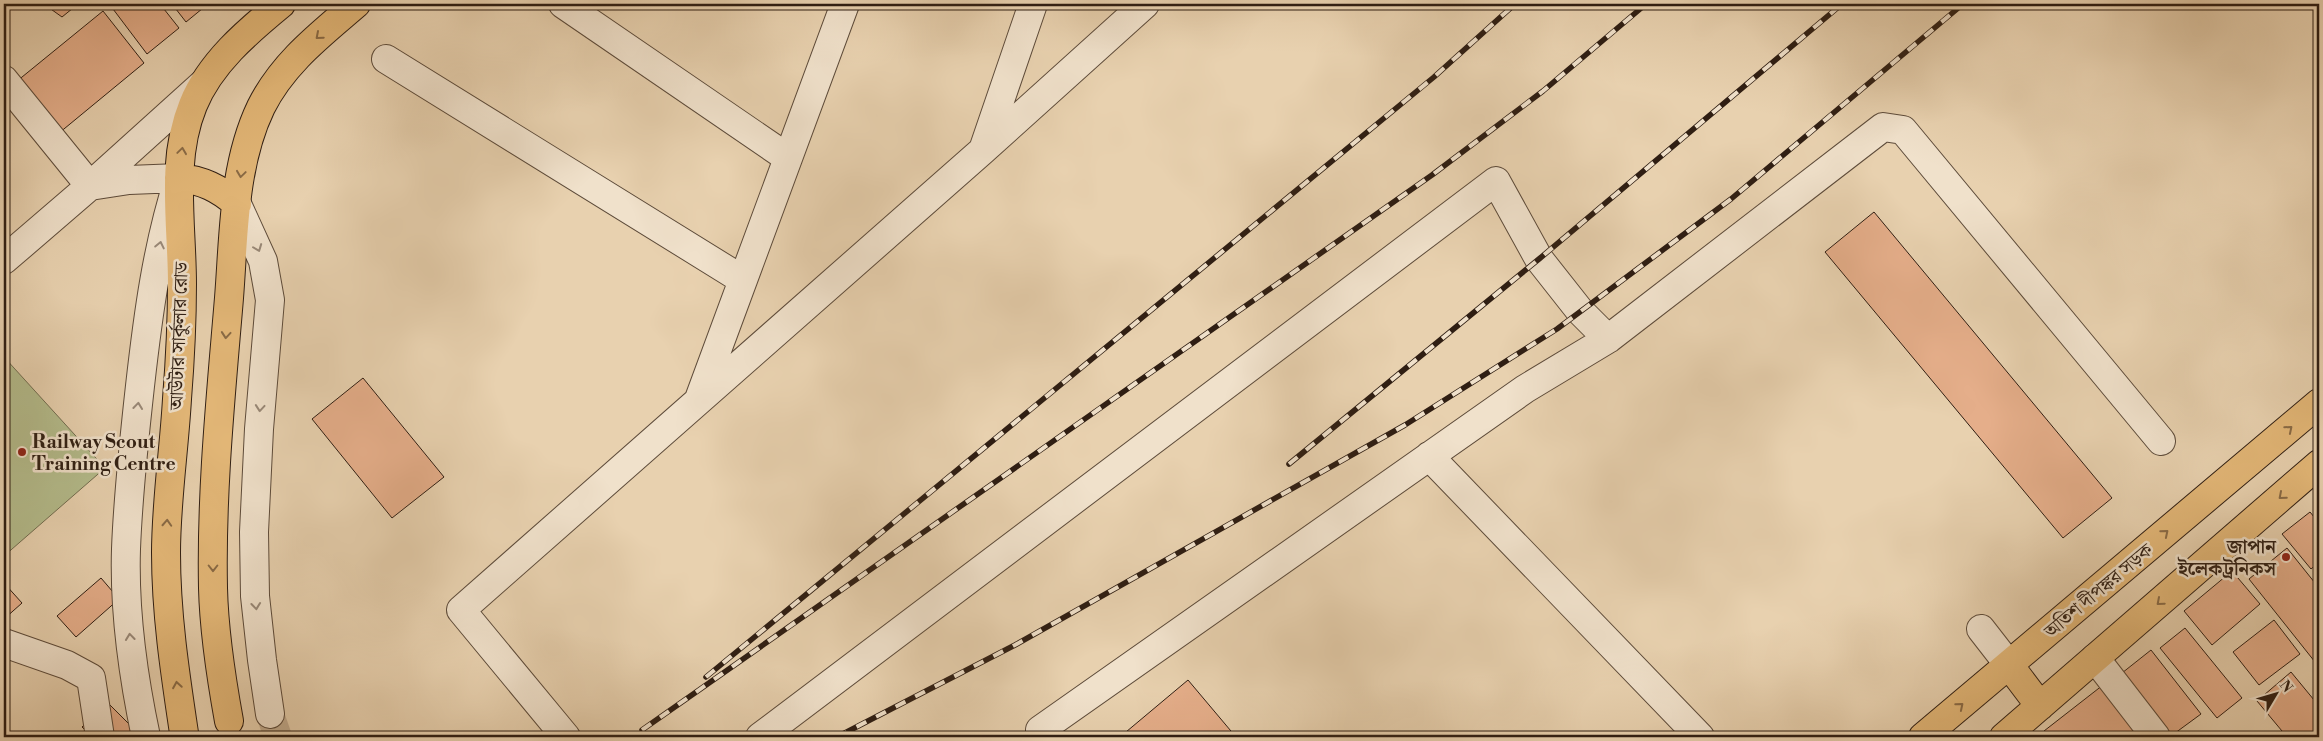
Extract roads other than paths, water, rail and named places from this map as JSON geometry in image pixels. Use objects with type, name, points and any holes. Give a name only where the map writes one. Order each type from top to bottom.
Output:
[{"type":"main road","name":"আউটার সার্কুলার রোড","points":[[184,733],[170,642],[166,553],[169,479],[177,400],[182,284],[178,178],[185,132],[193,105],[203,84],[233,48],[281,4]]},
{"type":"main road","points":[[228,720],[220,671],[213,590],[214,515],[217,445],[237,204],[243,161],[251,132],[261,107],[274,84],[290,62],[356,4]]},
{"type":"main road","points":[[178,178],[198,180],[213,186],[237,204]]},
{"type":"main road","name":"অতিশ দীপঙ্কর সড়ক","points":[[1923,737],[2319,403]]},
{"type":"main road","points":[[2004,737],[2319,464]]},
{"type":"main road","points":[[2009,665],[2040,706]]},
{"type":"street","points":[[563,4],[788,158]]},
{"type":"street","points":[[698,403],[845,4]]},
{"type":"street","points":[[982,151],[1033,4]]},
{"type":"street","points":[[566,737],[461,610],[698,403],[1145,4]]},
{"type":"street","points":[[386,59],[743,280]]},
{"type":"street","points":[[4,80],[90,186]]},
{"type":"street","points":[[4,260],[90,186],[203,84]]},
{"type":"street","points":[[1040,730],[1525,388],[1608,339],[1883,127],[1903,130],[2161,441]]},
{"type":"street","points":[[90,186],[129,180],[178,178],[166,218],[151,294],[134,445],[126,550],[128,616],[137,694],[146,737]]},
{"type":"street","points":[[760,737],[1496,181],[1539,259],[1580,311],[1608,339]]},
{"type":"street","points":[[237,204],[263,261],[270,300],[258,429],[254,532],[256,596],[262,660],[270,714]]},
{"type":"street","points":[[1429,456],[1700,737]]},
{"type":"street","points":[[1981,629],[2009,665]]},
{"type":"street","points":[[4,643],[67,666],[91,678],[100,737]]},
{"type":"street","points":[[2095,658],[2156,737]]},
{"type":"tunnel","points":[[270,714],[278,737]]},
{"type":"railway","points":[[706,677],[1434,77],[1515,4]]},
{"type":"railway","points":[[642,730],[1432,175],[1543,91],[1646,4]]},
{"type":"railway","points":[[1289,464],[1539,259],[1842,4]]},
{"type":"railway","points":[[837,737],[1015,645],[1405,425],[1557,329],[1731,199],[1963,4]]},
{"type":"place","name":"Railway Scout Training Centre","points":[[22,452]]},
{"type":"place","name":"জাপান ইলেকট্রনিকস","points":[[2286,557]]}]
